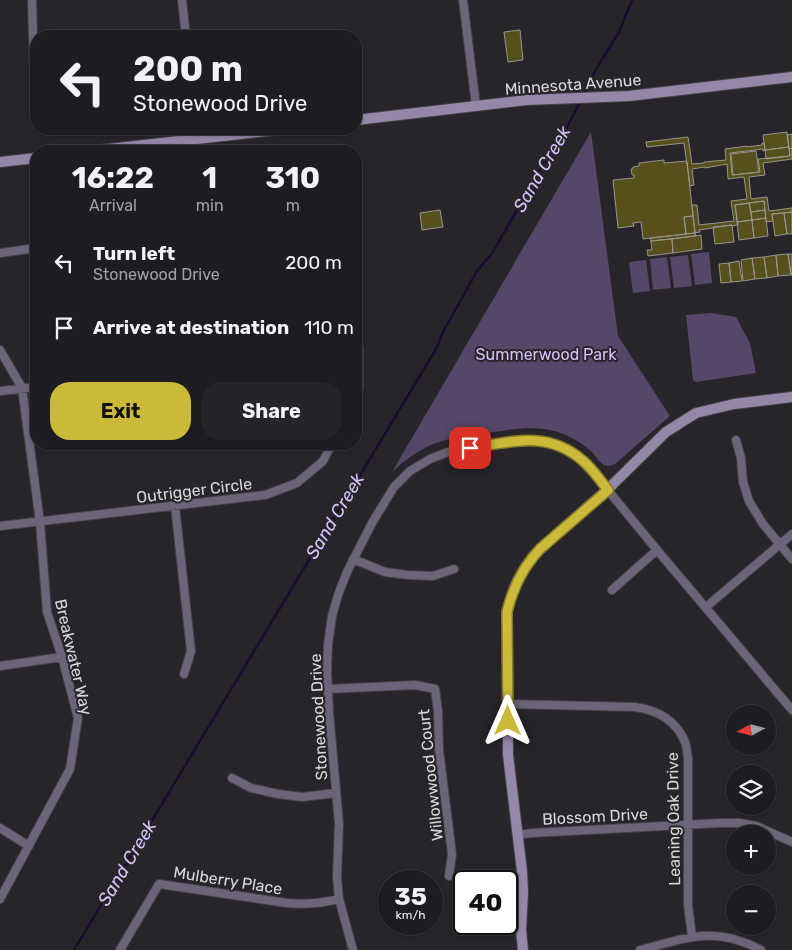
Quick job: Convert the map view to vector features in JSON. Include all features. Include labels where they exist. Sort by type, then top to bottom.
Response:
[{"type":"street","points":[[32,0],[33,30]]},
{"type":"street","points":[[182,0],[185,30]]},
{"type":"street","points":[[463,0],[476,106]]},
{"type":"street","name":"Minnesota Avenue","points":[[362,119],[528,100],[629,96],[792,77]]},
{"type":"street","points":[[144,145],[231,135]]},
{"type":"street","points":[[0,162],[30,159]]},
{"type":"street","points":[[0,252],[30,249]]},
{"type":"street","name":"Breakwater Way","points":[[0,350],[22,388],[30,448]]},
{"type":"street","points":[[0,391],[30,387]]},
{"type":"street","points":[[523,950],[521,930],[522,871],[516,835],[508,755],[507,612],[511,594],[519,576],[540,549],[608,490],[666,432],[696,413],[734,404],[792,397]]},
{"type":"street","name":"Stonewood Drive","points":[[353,950],[339,899],[339,824],[327,670],[332,616],[338,595],[353,559],[394,487],[410,471],[430,459],[448,452],[534,440],[555,444],[583,460],[792,710]]},
{"type":"street","points":[[736,440],[741,458],[743,482],[749,501],[758,517],[792,559]]},
{"type":"street","name":"Breakwater Way","points":[[0,899],[70,768],[78,718],[62,657],[47,612],[40,522],[30,450]]},
{"type":"street","name":"Outrigger Circle","points":[[0,526],[265,495],[297,483],[323,461],[329,450]]},
{"type":"street","points":[[175,506],[192,651],[184,674]]},
{"type":"street","points":[[706,607],[792,534]]},
{"type":"street","points":[[612,590],[657,550]]},
{"type":"street","points":[[353,559],[385,572],[408,575],[433,576],[454,569]]},
{"type":"street","points":[[0,666],[62,657]]},
{"type":"street","name":"Willowwood Court","points":[[328,689],[415,685],[435,689],[439,750],[452,854],[449,876]]},
{"type":"street","name":"Leaning Oak Drive","points":[[508,704],[635,707],[647,709],[664,716],[676,728],[685,742],[688,758],[688,905],[692,936]]},
{"type":"street","points":[[232,778],[251,788],[278,794],[302,797],[336,793]]},
{"type":"street","name":"Blossom Drive","points":[[516,835],[688,824],[740,823],[756,826],[792,842]]},
{"type":"street","points":[[0,828],[30,846]]},
{"type":"street","name":"Mulberry Place","points":[[120,950],[159,884],[306,905],[339,899]]},
{"type":"street","points":[[640,950],[692,936],[708,935],[728,936],[744,941],[761,950]]},
{"type":"green space","name":"Summerwood Park","points":[[591,132],[618,336],[670,416],[615,464],[610,466],[602,464],[591,451],[576,440],[558,432],[527,428],[438,442],[416,453],[392,472]]},
{"type":"green space","points":[[709,252],[712,283],[695,285],[691,254]]},
{"type":"green space","points":[[688,255],[692,286],[674,288],[670,257]]},
{"type":"green space","points":[[667,257],[671,288],[653,290],[650,259]]},
{"type":"green space","points":[[646,260],[650,291],[633,293],[629,262]]},
{"type":"green space","points":[[711,313],[736,317],[750,343],[756,373],[696,382],[693,380],[686,315]]},
{"type":"building","points":[[520,30],[523,60],[508,62],[504,32]]},
{"type":"building","points":[[787,132],[789,147],[765,150],[763,135]]},
{"type":"building","points":[[792,134],[792,148],[789,149],[787,135]]},
{"type":"building","points":[[688,137],[692,164],[726,160],[725,149],[762,145],[764,143],[765,150],[763,151],[763,149],[730,153],[732,175],[760,172],[758,159],[790,156],[789,149],[792,148],[792,159],[763,163],[765,175],[749,177],[751,199],[767,197],[769,211],[792,208],[792,212],[772,214],[773,221],[766,222],[764,201],[735,205],[738,225],[699,230],[700,232],[695,233],[692,205],[697,205],[699,225],[734,221],[731,201],[747,199],[744,177],[728,179],[727,164],[692,169],[694,185],[690,186],[684,143],[647,147],[646,142]]},
{"type":"building","points":[[789,147],[790,156],[766,159],[765,150]]},
{"type":"building","points":[[756,151],[759,172],[733,175],[731,154]]},
{"type":"building","points":[[664,160],[664,163],[687,161],[693,216],[684,217],[686,234],[643,239],[641,222],[633,223],[634,226],[618,228],[613,180],[634,178],[631,169],[639,166],[639,163]]},
{"type":"building","points":[[764,201],[765,210],[751,212],[749,203]]},
{"type":"building","points":[[749,203],[752,220],[737,222],[735,205]]},
{"type":"building","points":[[440,210],[443,227],[422,230],[420,213]]},
{"type":"building","points":[[765,210],[766,218],[752,220],[751,212]]},
{"type":"building","points":[[792,212],[792,234],[787,234],[784,213]]},
{"type":"building","points":[[784,213],[787,234],[775,236],[772,214]]},
{"type":"building","points":[[693,216],[695,233],[686,234],[684,217]]},
{"type":"building","points":[[766,218],[768,236],[754,238],[752,220]]},
{"type":"building","points":[[752,220],[754,238],[739,240],[737,222]]},
{"type":"building","points":[[732,225],[734,242],[715,244],[713,227]]},
{"type":"building","points":[[695,233],[696,236],[651,241],[650,238]]},
{"type":"building","points":[[701,235],[702,249],[673,253],[672,239]]},
{"type":"building","points":[[672,239],[673,253],[648,256],[647,250],[652,250],[651,241]]},
{"type":"building","points":[[788,254],[791,275],[778,276],[776,255]]},
{"type":"building","points":[[788,254],[792,254],[792,275],[791,275]]},
{"type":"building","points":[[776,255],[778,276],[767,278],[764,257]]},
{"type":"building","points":[[764,257],[767,278],[755,279],[752,258]]},
{"type":"building","points":[[752,258],[755,279],[743,281],[741,260]]},
{"type":"building","points":[[739,261],[742,281],[731,282],[729,263]]},
{"type":"building","points":[[729,263],[731,282],[721,283],[719,264]]},
{"type":"waterway","name":"Sand Creek","points":[[584,94],[595,71],[619,32],[632,0]]},
{"type":"waterway","name":"Sand Creek","points":[[74,950],[436,349],[444,330],[477,271],[493,252],[580,102]]},
{"type":"route","points":[[470,448],[534,440],[555,444],[583,460],[608,490],[540,549],[519,576],[511,594],[507,612],[508,721]]}]
